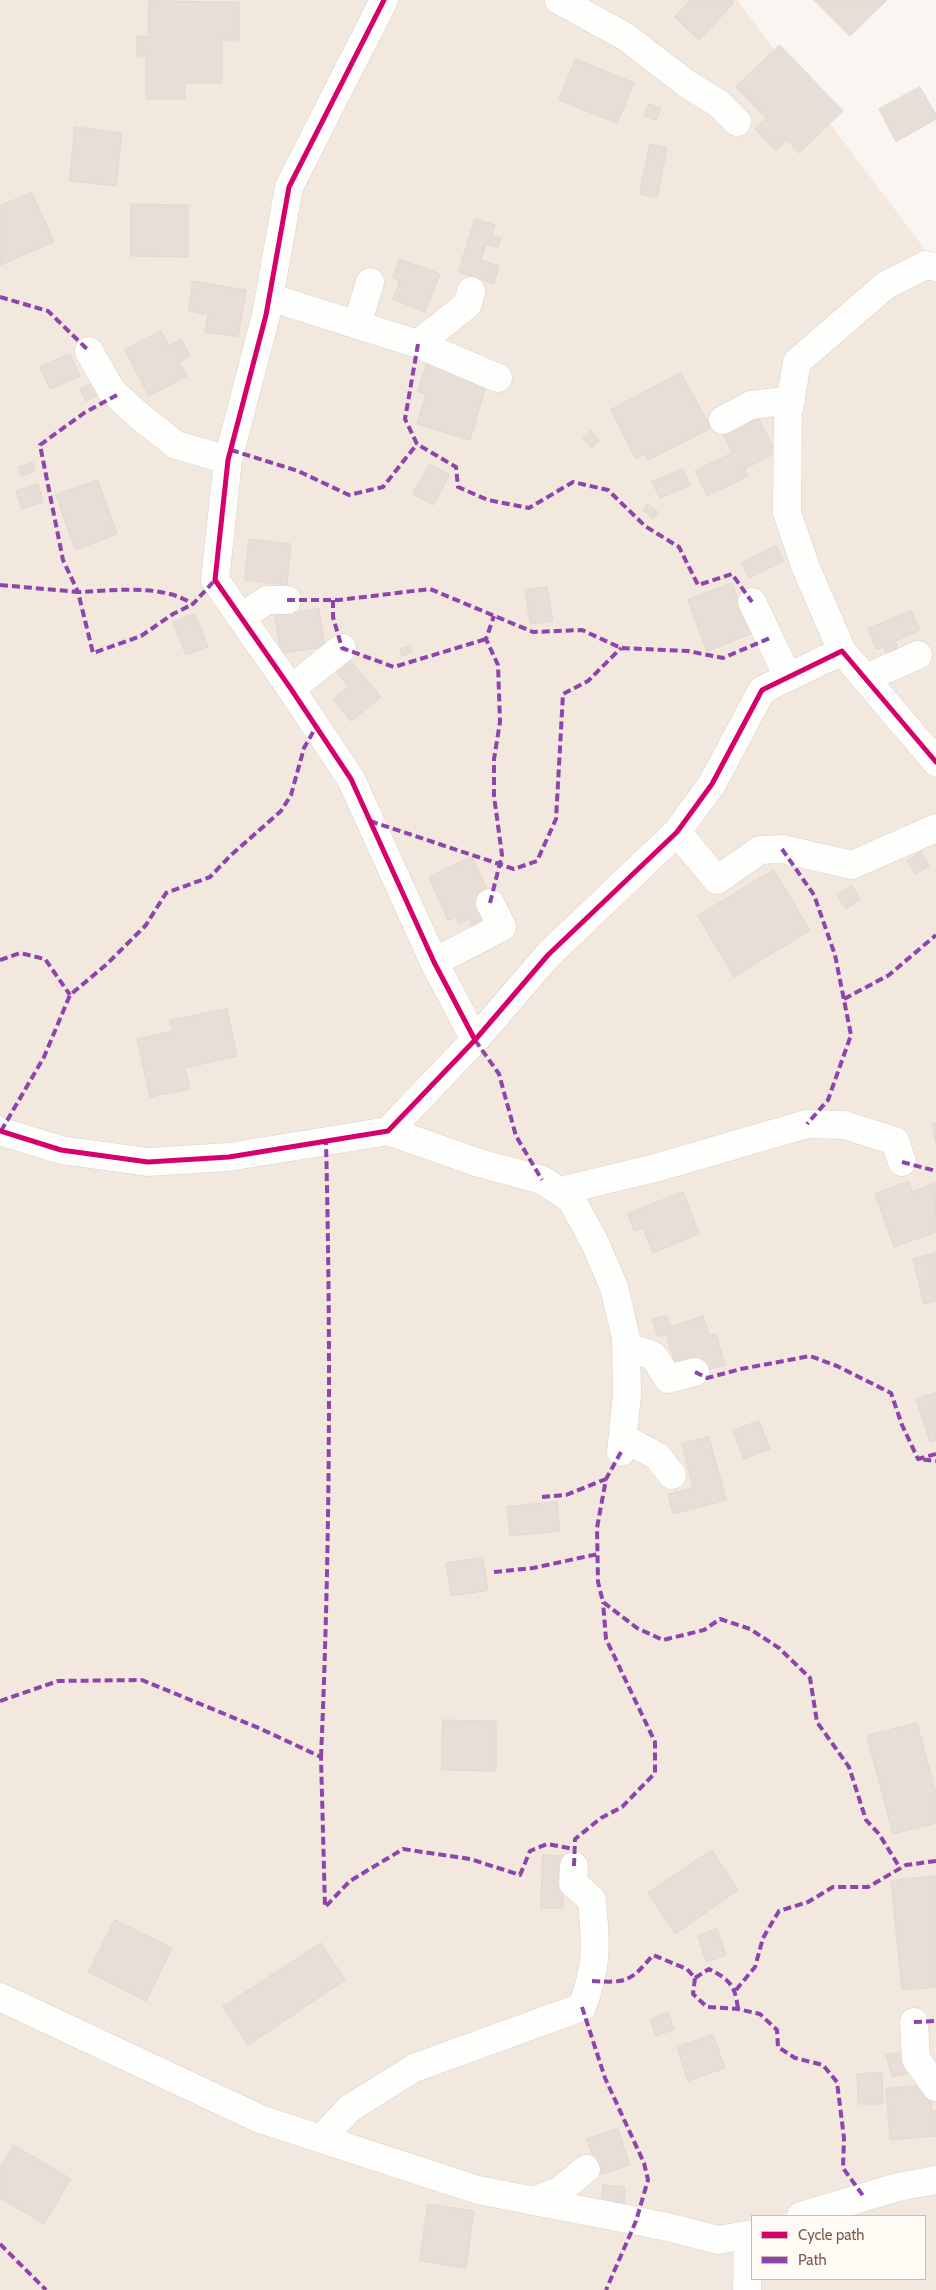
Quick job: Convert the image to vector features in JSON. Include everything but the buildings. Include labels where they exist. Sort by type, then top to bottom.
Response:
[{"type":"street","points":[[384,0],[289,187],[269,297],[228,460],[215,580],[351,779],[434,962],[475,1040]]},
{"type":"street","points":[[558,0],[626,37],[687,84],[718,103],[737,122]]},
{"type":"street","points":[[936,267],[926,266],[886,285],[797,362],[788,415],[787,512],[806,568],[842,651],[936,762]]},
{"type":"street","points":[[357,325],[370,282]]},
{"type":"street","points":[[418,344],[468,304],[471,291]]},
{"type":"street","points":[[269,297],[418,344],[498,378]]},
{"type":"street","points":[[89,351],[111,390],[137,414],[176,445],[228,460]]},
{"type":"street","points":[[723,420],[751,405],[791,400]]},
{"type":"street","points":[[241,617],[267,600],[287,600]]},
{"type":"street","points":[[752,602],[788,677]]},
{"type":"street","points":[[291,689],[342,648]]},
{"type":"street","points":[[388,1132],[475,1040],[548,954],[677,832],[712,784],[762,690],[842,651]]},
{"type":"street","points":[[866,678],[918,655]]},
{"type":"street","points":[[677,832],[717,880],[760,850],[782,849],[852,865],[936,828]]},
{"type":"street","points":[[434,962],[502,927],[490,903]]},
{"type":"street","points":[[560,1191],[664,1166],[807,1124],[844,1125],[895,1141],[902,1162]]},
{"type":"street","points":[[0,1131],[61,1150],[148,1162],[229,1157],[388,1132],[479,1163],[542,1180],[571,1199],[598,1250],[614,1287],[626,1346],[627,1395],[622,1445],[658,1456],[672,1475]]},
{"type":"street","points":[[626,1346],[654,1356],[668,1379],[695,1372]]},
{"type":"street","points":[[321,2139],[350,2108],[414,2068],[582,2007],[592,1981],[596,1947],[592,1900],[574,1882],[574,1866]]},
{"type":"street","points":[[0,1998],[260,2118],[478,2190],[668,2227],[718,2240],[750,2235],[747,2290]]},
{"type":"street","points":[[914,2022],[916,2059],[936,2087]]},
{"type":"street","points":[[533,2201],[559,2191],[586,2169]]},
{"type":"street","points":[[804,2215],[898,2186],[936,2180]]},
{"type":"shaded area","points":[[0,0],[737,0],[936,264],[936,2290],[0,2290]]},
{"type":"marked path","points":[[0,297],[48,311],[89,351]]},
{"type":"marked path","points":[[418,344],[405,419],[417,444],[456,467],[458,487],[488,500],[529,508],[573,482],[608,490],[645,526],[679,547],[698,585],[732,574],[752,602]]},
{"type":"marked path","points":[[117,395],[84,413],[40,445],[63,560],[78,592],[152,591],[180,597],[193,604],[215,580]]},
{"type":"marked path","points":[[231,450],[298,471],[349,495],[383,487],[417,444]]},
{"type":"marked path","points":[[0,585],[78,592],[93,653],[141,636],[173,614],[193,604]]},
{"type":"marked path","points":[[287,600],[339,600],[430,589],[533,632],[582,630],[621,648],[688,651],[723,658],[770,638]]},
{"type":"marked path","points":[[333,600],[333,617],[342,648],[394,667],[486,639]]},
{"type":"marked path","points":[[490,903],[502,855],[494,796],[494,759],[500,722],[498,665],[486,639],[494,616]]},
{"type":"marked path","points":[[370,821],[514,869],[537,861],[556,819],[563,694],[588,681],[621,648]]},
{"type":"marked path","points":[[1,1131],[44,1057],[70,995],[107,964],[146,925],[166,893],[210,877],[230,856],[281,811],[291,795],[304,748],[316,727]]},
{"type":"marked path","points":[[782,849],[814,895],[835,955],[851,1035],[828,1100],[807,1124]]},
{"type":"marked path","points":[[844,999],[889,975],[936,935]]},
{"type":"marked path","points":[[0,960],[20,953],[45,959],[70,995]]},
{"type":"marked path","points":[[475,1040],[499,1074],[516,1136],[542,1180]]},
{"type":"marked path","points":[[321,1757],[329,1450],[326,1142]]},
{"type":"marked path","points":[[902,1162],[936,1171]]},
{"type":"marked path","points":[[695,1372],[707,1378],[741,1369],[810,1356],[837,1366],[891,1393],[902,1425],[918,1459]]},
{"type":"marked path","points":[[621,1452],[606,1479],[597,1528],[598,1582],[603,1602],[637,1628],[663,1640],[704,1630],[720,1619],[750,1629],[779,1648],[810,1678],[817,1722],[849,1767],[866,1820],[879,1834],[900,1868]]},
{"type":"marked path","points":[[936,1454],[918,1459],[936,1461]]},
{"type":"marked path","points":[[542,1497],[566,1495],[606,1479]]},
{"type":"marked path","points":[[494,1572],[533,1568],[598,1554]]},
{"type":"marked path","points":[[574,1866],[575,1839],[601,1818],[622,1807],[655,1773],[655,1742],[606,1639],[603,1602]]},
{"type":"marked path","points":[[0,1701],[58,1681],[142,1680],[261,1729],[321,1757],[325,1907],[350,1881],[403,1849],[470,1859],[520,1875],[530,1851],[547,1844],[574,1849]]},
{"type":"marked path","points":[[736,1990],[755,1967],[763,1938],[779,1911],[808,1902],[833,1887],[868,1887],[906,1865],[936,1861]]},
{"type":"marked path","points":[[592,1981],[613,1982],[627,1979],[639,1971],[653,1955],[687,1969],[695,1978],[693,1994],[707,2007],[738,2009],[760,2014],[777,2030],[778,2047],[795,2058],[823,2065],[837,2082],[844,2138],[843,2168],[864,2197]]},
{"type":"marked path","points":[[695,1978],[709,1969],[727,1980],[735,1994],[738,2009]]},
{"type":"marked path","points":[[582,2007],[605,2078],[644,2163],[648,2180],[636,2221],[606,2290]]},
{"type":"marked path","points":[[914,2022],[936,2021]]},
{"type":"marked path","points":[[0,2244],[46,2290]]},
{"type":"cycle path","points":[[384,0],[289,187],[266,315],[228,460],[215,580],[351,779],[434,962],[475,1040]]},
{"type":"cycle path","points":[[0,1131],[61,1150],[148,1162],[229,1157],[388,1131],[475,1040],[548,955],[677,832],[712,784],[762,690],[842,651],[936,762]]}]
